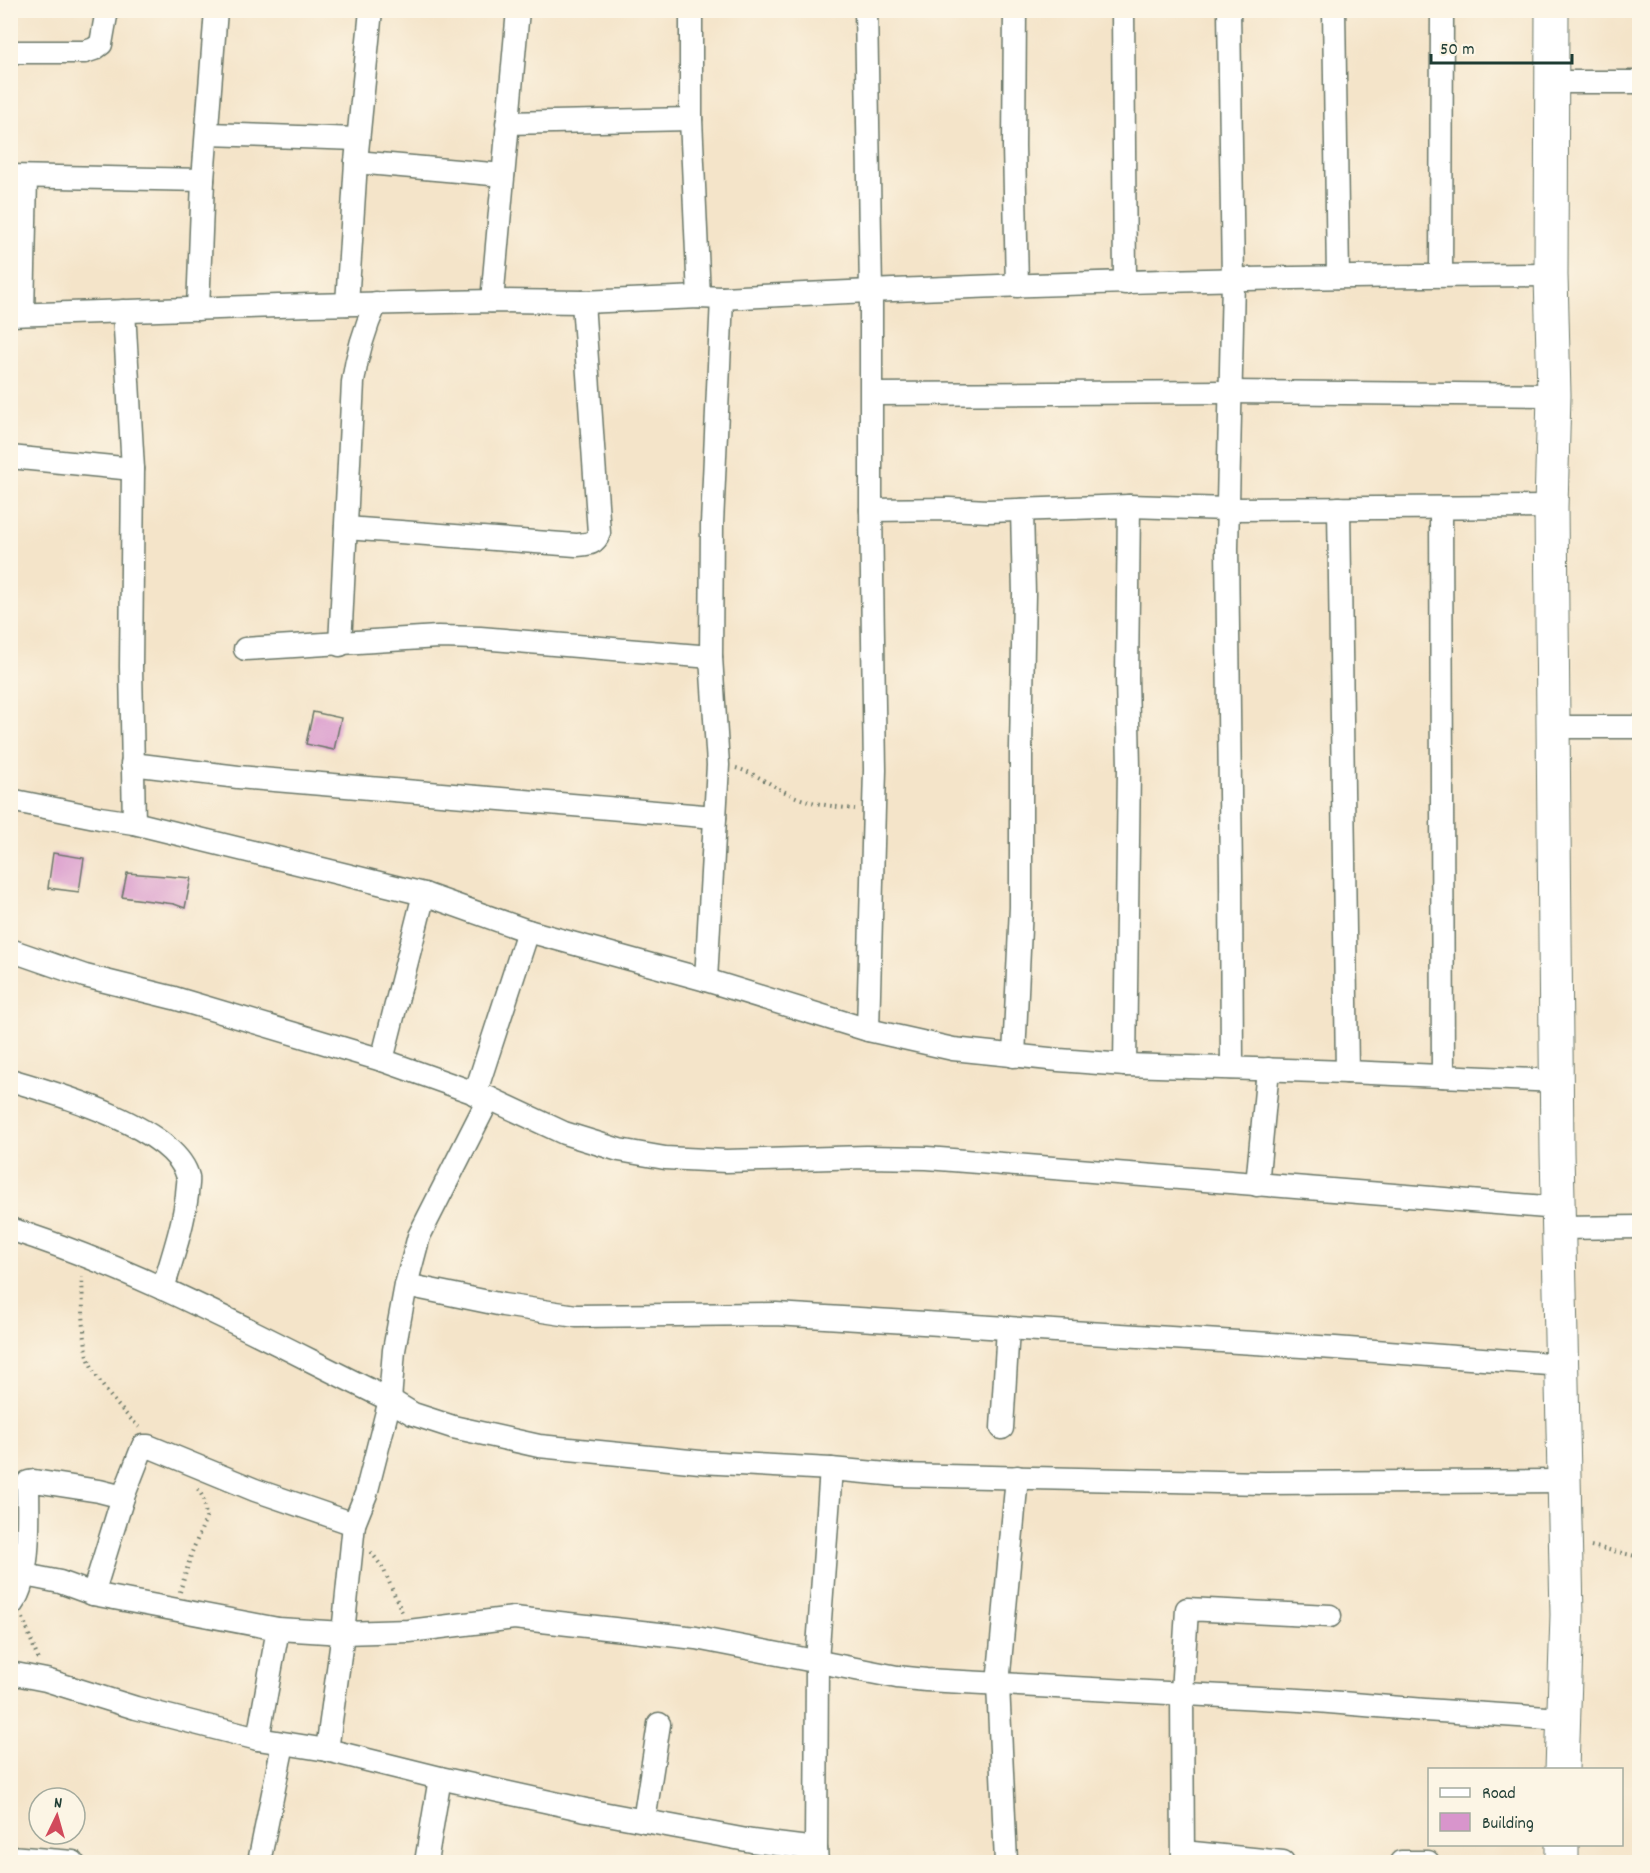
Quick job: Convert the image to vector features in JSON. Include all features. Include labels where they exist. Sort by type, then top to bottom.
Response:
[{"type":"street","points":[[10,52],[94,50],[101,45],[107,10]]},
{"type":"street","points":[[198,309],[203,180],[216,10]]},
{"type":"street","points":[[347,304],[356,162],[371,10]]},
{"type":"street","points":[[492,301],[518,10]]},
{"type":"street","points":[[691,10],[692,119],[699,297]]},
{"type":"street","points":[[866,10],[871,291],[874,811],[868,1030]]},
{"type":"street","points":[[1015,10],[1014,146],[1017,286]]},
{"type":"street","points":[[1123,10],[1125,282]]},
{"type":"street","points":[[1229,10],[1233,280],[1228,509],[1232,1068]]},
{"type":"street","points":[[1334,10],[1338,277]]},
{"type":"street","points":[[1441,275],[1442,10]]},
{"type":"street","points":[[1552,10],[1551,275],[1554,395],[1551,507],[1559,1218],[1567,1541],[1562,1768]]},
{"type":"street","points":[[1550,82],[1640,82]]},
{"type":"street","points":[[507,123],[692,119]]},
{"type":"street","points":[[207,134],[358,139]]},
{"type":"street","points":[[356,162],[503,176]]},
{"type":"street","points":[[203,180],[18,177],[16,315],[376,303],[583,302],[722,298],[1125,282],[1441,275],[1551,275]]},
{"type":"street","points":[[706,980],[718,765],[711,657],[712,524],[722,298]]},
{"type":"street","points":[[346,528],[576,545],[592,544],[600,533],[583,302]]},
{"type":"street","points":[[340,645],[353,382],[362,333],[376,303]]},
{"type":"street","points":[[124,311],[134,469],[132,764],[134,823]]},
{"type":"street","points":[[872,394],[1230,392],[1554,395]]},
{"type":"street","points":[[10,456],[134,469]]},
{"type":"street","points":[[871,510],[1022,510],[1130,506],[1228,509],[1551,507]]},
{"type":"street","points":[[1125,1065],[1130,506]]},
{"type":"street","points":[[1339,508],[1347,1072]]},
{"type":"street","points":[[1441,508],[1443,1076]]},
{"type":"street","points":[[1014,1056],[1021,907],[1024,594],[1022,510]]},
{"type":"street","points":[[245,650],[438,638],[480,638],[711,657]]},
{"type":"street","points":[[1554,727],[1640,727]]},
{"type":"street","points":[[132,764],[238,777],[715,817]]},
{"type":"street","points":[[10,800],[134,823],[424,894],[528,931],[706,980],[868,1030],[953,1049],[1125,1065],[1558,1081]]},
{"type":"street","points":[[382,1060],[424,894]]},
{"type":"street","points":[[327,1750],[343,1633],[354,1524],[366,1494],[390,1400],[394,1350],[406,1285],[419,1236],[482,1096],[528,931]]},
{"type":"street","points":[[10,950],[85,976],[208,1007],[382,1060],[482,1096],[564,1132],[619,1150],[665,1158],[726,1161],[898,1156],[1257,1185],[1640,1227]]},
{"type":"street","points":[[1257,1185],[1268,1069]]},
{"type":"street","points":[[10,1080],[61,1095],[127,1121],[163,1144],[181,1161],[189,1178],[184,1217],[163,1289]]},
{"type":"street","points":[[10,1229],[104,1262],[163,1289],[390,1400],[412,1414],[453,1427],[538,1446],[700,1462],[898,1475],[1264,1483],[1565,1481]]},
{"type":"street","points":[[406,1285],[503,1305],[576,1316],[776,1314],[1562,1365]]},
{"type":"street","points":[[1002,1428],[1008,1328]]},
{"type":"street","points":[[93,1594],[123,1497],[143,1446],[148,1446],[255,1490],[354,1524]]},
{"type":"street","points":[[10,1673],[46,1680],[136,1708],[258,1739],[327,1750],[440,1778],[817,1856],[817,1661],[831,1469]]},
{"type":"street","points":[[1006,1863],[998,1684],[1017,1477]]},
{"type":"street","points":[[13,1603],[28,1482],[99,1491],[123,1497]]},
{"type":"street","points":[[18,1572],[60,1582],[93,1594],[278,1629],[343,1633],[409,1631],[514,1618],[696,1638],[897,1677],[1182,1693],[1563,1719]]},
{"type":"street","points":[[1283,1863],[1183,1857],[1182,1693],[1187,1609],[1330,1616]]},
{"type":"street","points":[[258,1739],[278,1629]]},
{"type":"street","points":[[644,1821],[659,1724]]},
{"type":"street","points":[[259,1863],[284,1744]]},
{"type":"street","points":[[426,1863],[440,1778]]},
{"type":"street","points":[[1562,1846],[1562,1863]]},
{"type":"street","points":[[10,1857],[73,1863]]},
{"type":"street","points":[[1401,1863],[1428,1863]]},
{"type":"path","points":[[718,765],[755,774],[789,794],[811,801],[874,811]]},
{"type":"path","points":[[354,1524],[359,1539],[383,1568],[409,1631]]},
{"type":"path","points":[[1567,1541],[1640,1557]]},
{"type":"path","points":[[13,1603],[46,1680]]},
{"type":"building","points":[[313,712],[341,718],[334,750],[306,744]]},
{"type":"building","points":[[53,853],[84,858],[79,892],[48,888]]},
{"type":"building","points":[[127,873],[191,878],[185,908],[174,904],[122,897]]}]
